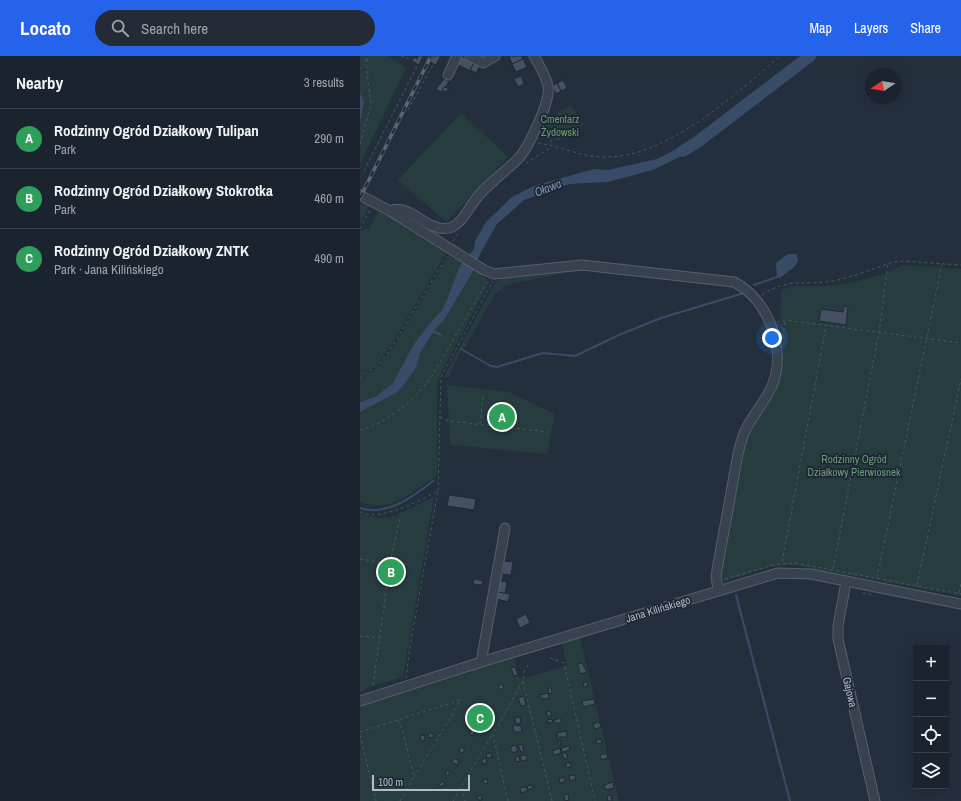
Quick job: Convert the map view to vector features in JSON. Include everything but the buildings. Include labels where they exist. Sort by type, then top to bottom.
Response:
[{"type":"street","points":[[448,75],[457,56]]},
{"type":"street","points":[[470,56],[483,63],[495,56]]},
{"type":"street","points":[[387,209],[400,209],[437,228],[451,228],[459,220],[488,185],[517,159],[529,142],[547,102],[548,85],[534,56]]},
{"type":"street","points":[[360,195],[387,209],[489,274],[582,265],[619,268],[734,282],[748,290],[757,299],[770,324],[776,346],[776,372],[767,396],[742,438],[716,576],[718,590]]},
{"type":"street","points":[[481,662],[505,528]]},
{"type":"street","name":"Jana Kilińskiego","points":[[360,701],[481,662],[718,590],[783,573],[811,574],[961,604]]},
{"type":"street","name":"Gajowa","points":[[846,582],[838,626],[838,639],[876,801]]},
{"type":"path","points":[[360,144],[371,104],[366,63],[368,56]]},
{"type":"path","points":[[402,56],[419,63]]},
{"type":"path","points":[[364,171],[422,56]]},
{"type":"path","points":[[408,110],[438,56]]},
{"type":"path","points":[[529,142],[553,146],[586,155],[608,158],[649,148],[678,135],[720,106],[780,56]]},
{"type":"path","points":[[360,69],[366,63]]},
{"type":"path","points":[[539,119],[553,146]]},
{"type":"path","points":[[522,165],[553,146]]},
{"type":"path","points":[[360,229],[374,203]]},
{"type":"path","points":[[360,378],[379,364],[388,354],[451,250],[460,232]]},
{"type":"path","points":[[757,299],[773,288],[795,282],[819,283],[837,280],[902,261],[961,265]]},
{"type":"path","points":[[833,569],[879,332],[888,264]]},
{"type":"path","points":[[877,578],[942,264]]},
{"type":"path","points":[[360,430],[372,427],[415,398],[432,376],[489,274],[494,280],[441,377],[438,491],[410,646],[406,686]]},
{"type":"path","points":[[770,324],[784,320],[961,343]]},
{"type":"path","points":[[783,341],[784,320]]},
{"type":"path","points":[[782,563],[826,326]]},
{"type":"path","points":[[917,585],[961,379]]},
{"type":"path","points":[[480,424],[483,396]]},
{"type":"path","points":[[512,428],[514,408]]},
{"type":"path","points":[[440,417],[449,420],[548,432]]},
{"type":"path","points":[[360,512],[365,515],[381,515],[438,491]]},
{"type":"path","points":[[373,686],[390,564],[400,518]]},
{"type":"path","points":[[360,559],[390,564]]},
{"type":"path","points":[[959,593],[961,583]]},
{"type":"path","points":[[360,636],[380,638]]},
{"type":"path","points":[[550,658],[564,663],[595,801]]},
{"type":"path","points":[[528,665],[524,671],[523,681],[552,801]]},
{"type":"path","points":[[453,801],[493,735],[523,681]]},
{"type":"path","points":[[360,732],[460,700],[400,801]]},
{"type":"path","points":[[398,719],[402,728],[414,777]]},
{"type":"path","points":[[360,735],[376,801]]},
{"type":"path","points":[[493,735],[508,801]]},
{"type":"path","points":[[462,787],[465,801]]},
{"type":"green space","points":[[360,56],[388,56],[406,68],[360,164]]},
{"type":"green space","name":"Cmentarz Żydowski","points":[[571,105],[584,125],[557,141],[543,122]]},
{"type":"green space","points":[[461,113],[508,157],[446,222],[398,180]]},
{"type":"green space","points":[[362,202],[369,206],[360,225],[360,206]]},
{"type":"green space","points":[[379,211],[445,252],[445,255],[388,350],[377,364],[360,377],[360,230],[369,229]]},
{"type":"green space","points":[[449,255],[462,263],[443,309],[430,323],[393,383],[375,397],[360,402],[360,379],[375,369],[391,351]]},
{"type":"green space","name":"Rodzinny Ogród Działkowy Pierwiosnek","points":[[903,265],[961,269],[961,596],[795,565],[770,567],[723,582],[719,580],[745,440],[773,394],[780,376],[781,293],[787,288],[796,286],[824,286],[859,281],[893,270]]},
{"type":"green space","points":[[573,269],[594,270],[569,272],[507,285],[495,294],[465,347],[459,354],[449,377],[443,378],[495,283],[502,278]]},
{"type":"green space","points":[[474,270],[485,277],[489,283],[443,369],[437,384],[437,475],[411,494],[391,503],[380,506],[370,505],[360,501],[360,412],[396,393],[403,386],[416,368],[421,351],[437,327],[444,320]]},
{"type":"green space","points":[[447,385],[509,392],[555,414],[547,454],[450,445]]},
{"type":"green space","points":[[434,497],[403,677],[375,685],[360,692],[360,514],[381,518],[394,516]]},
{"type":"green space","points":[[580,638],[619,801],[360,801],[360,705],[395,693],[409,691],[510,657],[514,659],[520,679],[567,666],[562,642]]},
{"type":"water","points":[[360,93],[364,102],[360,122]]},
{"type":"water","points":[[694,140],[700,147],[653,170],[607,182],[570,184],[524,200],[497,224],[481,252],[474,270],[444,320],[437,327],[421,351],[416,368],[403,386],[396,393],[360,412],[360,402],[375,397],[393,383],[414,344],[443,309],[460,266],[474,249],[475,241],[486,222],[512,197],[534,186],[594,169],[608,170],[657,159]]},
{"type":"water","points":[[788,254],[797,254],[798,261],[795,266],[780,278],[777,277],[776,263]]},
{"type":"waterway","name":"Oława","points":[[683,151],[696,143],[810,56]]},
{"type":"waterway","points":[[754,285],[777,277]]},
{"type":"waterway","points":[[461,349],[491,366],[497,367],[543,353],[575,356],[619,335],[661,318],[744,293]]},
{"type":"waterway","points":[[433,331],[441,335]]},
{"type":"waterway","points":[[360,508],[380,510],[399,504],[433,481]]},
{"type":"waterway","points":[[736,595],[790,801]]},
{"type":"railway","points":[[360,198],[431,56]]},
{"type":"place","name":"Rodzinny Ogród Działkowy Tulipan","points":[[502,417]]},
{"type":"place","name":"Rodzinny Ogród Działkowy Stokrotka","points":[[391,572]]},
{"type":"place","name":"Rodzinny Ogród Działkowy ZNTK","points":[[480,718]]}]
